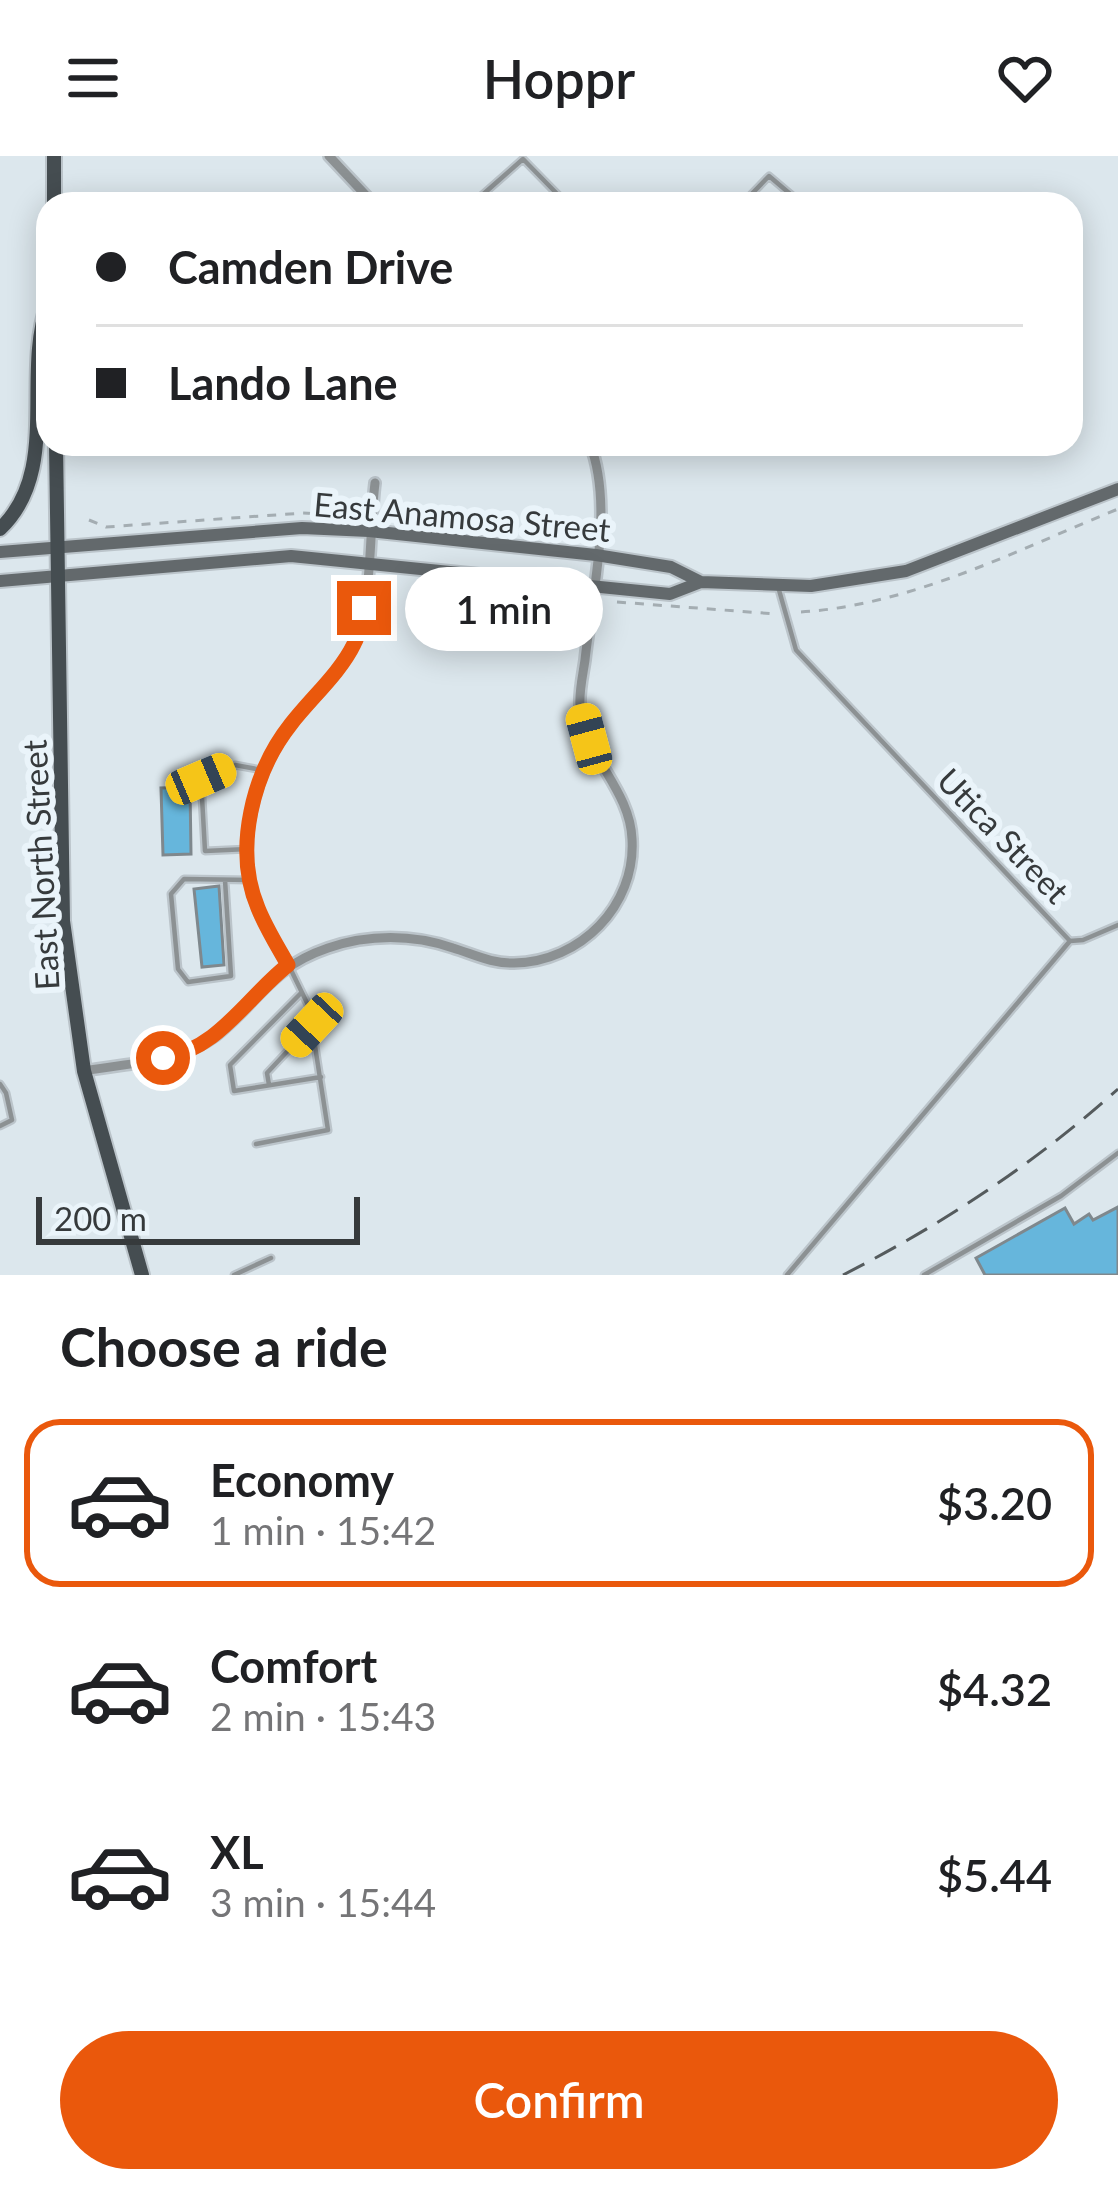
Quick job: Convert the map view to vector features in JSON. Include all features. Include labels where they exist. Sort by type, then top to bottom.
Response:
[{"type":"main road","points":[[54,156],[54,192]]},
{"type":"main road","points":[[0,529],[23,501],[35,470],[36,402]]},
{"type":"main road","name":"East North Street","points":[[56,456],[63,921],[84,1071],[142,1275]]},
{"type":"main road","name":"East Anamosa Street","points":[[0,552],[302,528],[596,555],[671,567],[700,582],[778,586],[854,581],[906,571],[1118,489]]},
{"type":"main road","name":"East Anamosa Street","points":[[0,581],[291,556],[670,594],[700,582]]},
{"type":"street","points":[[329,156],[363,192]]},
{"type":"street","points":[[84,1071],[174,1056],[202,1044],[288,965],[333,946],[381,938],[425,940],[500,963],[528,962],[575,946],[611,913],[626,883],[632,837],[625,802],[597,757],[580,706],[602,506],[595,456]]},
{"type":"street","points":[[288,965],[256,906],[248,849],[255,796],[287,728],[356,643],[364,608],[375,483]]},
{"type":"lane","points":[[486,192],[523,159],[555,192]]},
{"type":"lane","points":[[754,192],[769,176],[787,192]]},
{"type":"lane","name":"Utica Street","points":[[778,586],[796,650],[1070,941],[787,1275]]},
{"type":"lane","points":[[248,849],[205,851],[201,779],[235,765],[264,770]]},
{"type":"lane","points":[[225,880],[231,976],[188,982],[178,969],[171,894],[184,879],[251,880]]},
{"type":"lane","points":[[1070,941],[1118,929]]},
{"type":"lane","points":[[256,1144],[328,1130],[312,1025],[288,965]]},
{"type":"lane","points":[[302,993],[230,1065],[234,1091],[321,1077]]},
{"type":"lane","points":[[269,1086],[267,1073],[312,1025]]},
{"type":"lane","points":[[0,1084],[12,1120],[0,1126]]},
{"type":"lane","points":[[924,1275],[1061,1196],[1118,1153]]},
{"type":"lane","points":[[234,1275],[272,1258]]},
{"type":"path","points":[[801,612],[910,591],[1118,509]]},
{"type":"path","points":[[89,520],[106,527],[302,513],[352,515]]},
{"type":"path","points":[[408,519],[574,538]]},
{"type":"path","points":[[617,602],[776,614]]},
{"type":"building","points":[[190,787],[191,854],[163,855],[161,788]]},
{"type":"building","points":[[219,886],[224,965],[202,967],[194,889]]},
{"type":"building","points":[[1118,1207],[1118,1275],[985,1275],[976,1258],[1065,1208],[1074,1224],[1089,1214],[1093,1220]]},
{"type":"railway","points":[[843,1275],[986,1191],[1118,1089]]},
{"type":"route","points":[[163,1058],[187,1052],[215,1036],[288,965],[256,906],[248,834],[255,796],[267,762],[287,728],[356,643],[364,608]]}]
